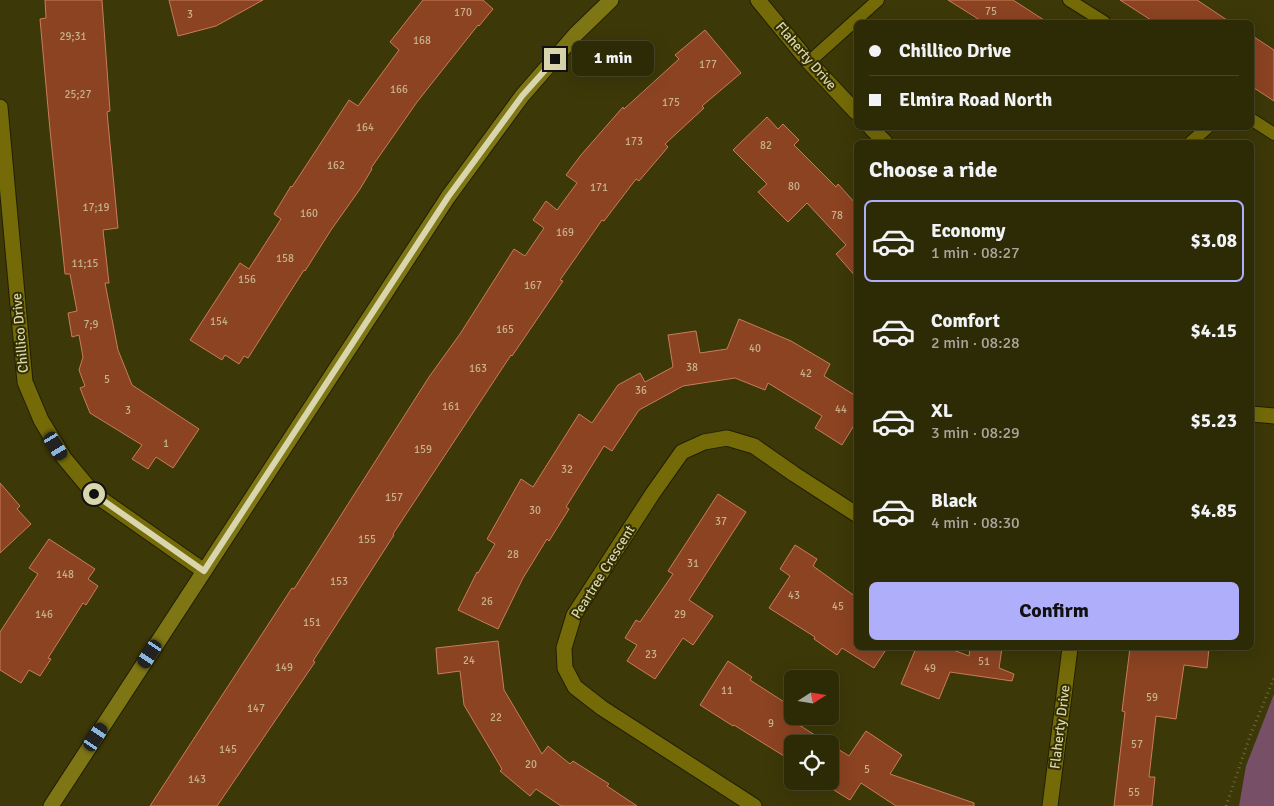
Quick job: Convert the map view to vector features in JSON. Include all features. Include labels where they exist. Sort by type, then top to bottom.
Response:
[{"type":"main road","points":[[51,806],[448,197],[522,96],[576,34],[611,0]]},
{"type":"street","name":"Flaherty Drive","points":[[758,0],[809,62],[854,110]]},
{"type":"street","name":"Chillico Drive","points":[[0,107],[25,382],[41,420],[64,458],[94,494],[204,571]]},
{"type":"street","points":[[873,130],[883,140]]},
{"type":"street","points":[[1254,414],[1274,416]]},
{"type":"street","name":"Peartree Crescent","points":[[754,806],[602,708],[575,687],[565,668],[564,648],[574,615],[682,452],[704,442],[727,438],[754,446],[854,513]]},
{"type":"street","name":"Flaherty Drive","points":[[1050,806],[1070,650]]},
{"type":"lane","points":[[809,62],[860,14],[878,0]]},
{"type":"lane","points":[[1069,0],[1101,20]]},
{"type":"lane","points":[[1254,121],[1274,134]]},
{"type":"lane","points":[[1193,140],[1205,130]]},
{"type":"path","points":[[1226,806],[1250,736],[1274,678]]},
{"type":"shaded area","points":[[1274,694],[1274,806],[1239,806],[1246,766]]},
{"type":"building","points":[[45,0],[102,0],[110,111],[107,112],[118,228],[103,230],[109,283],[105,283],[118,350],[132,385],[199,429],[173,468],[156,457],[148,469],[132,459],[142,445],[90,413],[80,388],[85,386],[79,370],[83,357],[79,335],[72,337],[68,313],[77,311],[70,274],[65,274],[50,130],[40,19],[46,18]]},
{"type":"building","points":[[169,0],[263,0],[216,26],[178,36]]},
{"type":"building","points":[[423,0],[483,0],[493,9],[417,102],[371,168],[360,189],[304,270],[248,358],[244,356],[239,364],[225,355],[222,360],[190,340],[240,263],[249,269],[281,219],[274,214],[291,186],[349,100],[358,106],[399,50],[390,42]]},
{"type":"building","points":[[948,0],[1013,0],[1044,20],[980,20]]},
{"type":"building","points":[[1120,0],[1197,0],[1227,20],[1151,20]]},
{"type":"building","points":[[705,30],[741,73],[702,106],[704,108],[665,144],[668,147],[639,181],[636,179],[604,221],[602,220],[560,280],[563,281],[511,355],[393,534],[313,661],[315,662],[217,806],[150,806],[292,588],[294,589],[429,377],[460,334],[514,249],[525,256],[544,228],[533,220],[546,201],[557,210],[577,183],[566,175],[581,155],[623,107],[624,109],[679,59],[675,55]]},
{"type":"building","points":[[1254,37],[1274,50],[1274,101],[1254,88]]},
{"type":"building","points":[[767,117],[778,129],[783,124],[799,140],[794,145],[836,187],[838,184],[854,202],[854,275],[836,254],[846,245],[807,203],[788,222],[758,192],[767,184],[733,150]]},
{"type":"building","points":[[739,319],[791,341],[830,364],[824,376],[854,395],[854,425],[842,445],[815,428],[822,416],[768,383],[765,390],[735,378],[683,386],[639,410],[612,451],[604,446],[566,507],[569,509],[549,541],[547,539],[523,578],[498,629],[458,610],[477,572],[495,544],[487,539],[521,479],[533,487],[579,414],[592,423],[618,385],[640,373],[645,382],[673,367],[668,335],[696,331],[700,353],[727,349]]},
{"type":"building","points":[[0,483],[20,506],[17,509],[31,524],[0,553]]},
{"type":"building","points":[[718,494],[746,512],[689,600],[713,616],[693,645],[683,638],[655,679],[627,661],[637,645],[625,638],[636,620],[640,622],[673,574],[668,571]]},
{"type":"building","points":[[49,539],[95,569],[88,579],[98,586],[86,605],[83,603],[48,658],[51,659],[40,676],[29,670],[21,683],[0,670],[0,632],[38,574],[29,568]]},
{"type":"building","points":[[795,545],[817,559],[813,566],[854,596],[854,650],[886,650],[874,668],[842,648],[837,655],[814,639],[815,637],[769,608],[790,576],[780,569]]},
{"type":"building","points":[[498,641],[504,690],[542,754],[548,746],[570,764],[573,761],[609,784],[607,786],[637,806],[561,806],[536,789],[530,796],[500,771],[502,769],[464,705],[460,671],[438,674],[436,648]]},
{"type":"building","points":[[915,650],[953,650],[969,656],[970,650],[1002,650],[999,668],[1014,674],[1012,681],[950,672],[939,699],[901,684]]},
{"type":"building","points":[[1130,650],[1209,650],[1207,668],[1184,665],[1176,719],[1156,716],[1149,777],[1155,777],[1152,806],[1114,806],[1125,712],[1122,711]]},
{"type":"building","points":[[728,661],[752,677],[750,680],[784,702],[784,725],[799,725],[815,735],[784,735],[784,756],[700,705]]},
{"type":"building","points":[[866,731],[902,755],[890,774],[974,803],[974,806],[896,806],[861,783],[850,800],[834,790],[839,790],[839,750],[849,756]]},
{"type":"route","points":[[94,494],[204,571],[448,197],[522,96],[555,59]]}]
